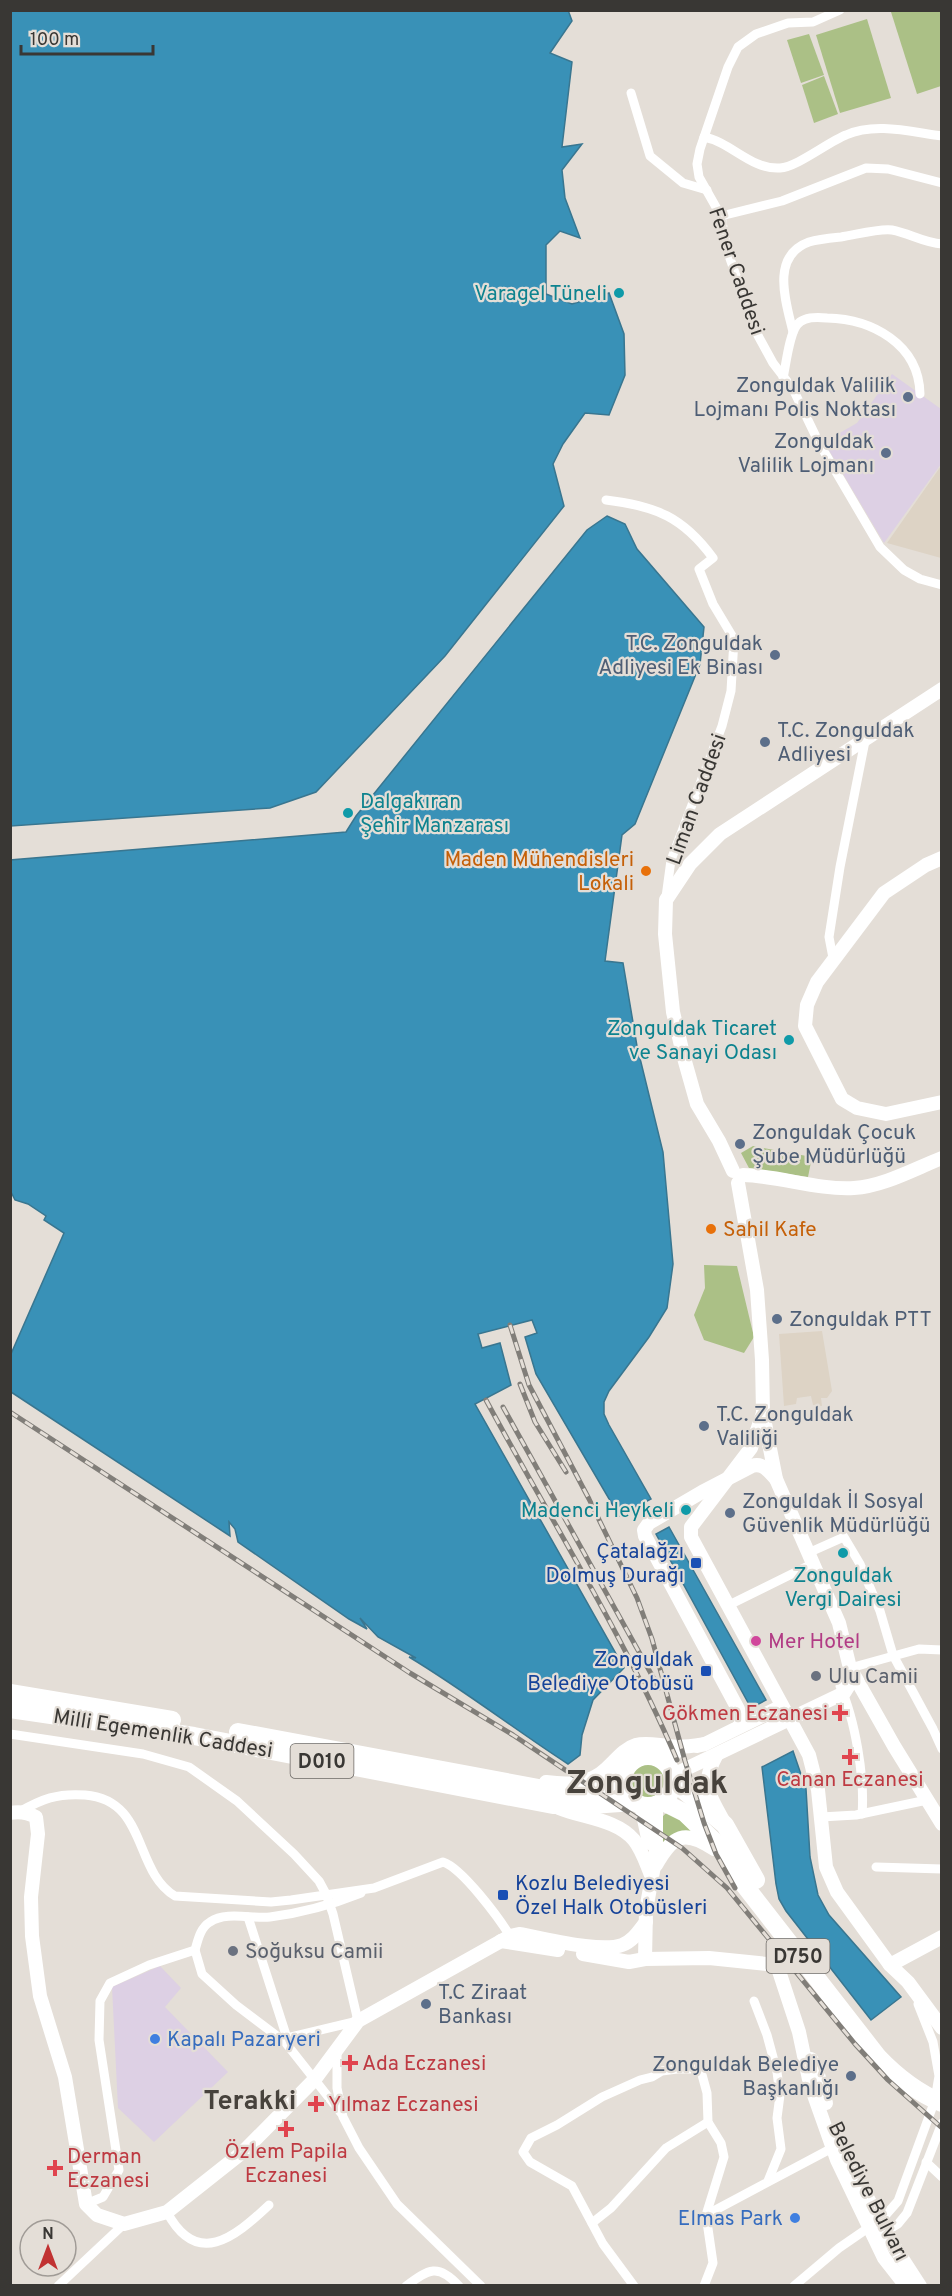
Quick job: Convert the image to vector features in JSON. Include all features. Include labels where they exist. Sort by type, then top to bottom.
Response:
[{"type":"highway","name":"Milli Egemenlik Caddesi","points":[[10,1693],[315,1745],[498,1779],[543,1790],[578,1793],[607,1787],[637,1758],[654,1757]]},
{"type":"highway","name":"Milli Egemenlik Caddesi","points":[[10,1709],[194,1736],[554,1805],[648,1804]]},
{"type":"highway","name":"D750","points":[[654,1757],[666,1763],[673,1779],[725,1825],[754,1877],[785,1923],[876,2040],[903,2068],[939,2095]]},
{"type":"highway","points":[[625,1770],[623,1784],[629,1797],[648,1804],[668,1797],[673,1779]]},
{"type":"highway","name":"D750","points":[[648,1804],[685,1813],[731,1861],[745,1886],[878,2057],[896,2076],[917,2091],[939,2095]]},
{"type":"street","name":"Fener Caddesi","points":[[840,10],[813,21],[788,23],[756,34],[738,47],[728,67],[704,137],[698,164],[699,177],[721,216],[727,250],[755,330],[772,363],[793,389],[819,443],[880,547],[904,570],[920,579],[942,585]]},
{"type":"street","points":[[631,93],[650,156],[683,183],[707,190]]},
{"type":"street","points":[[704,137],[713,139],[750,160],[766,166],[781,168],[848,133],[868,129],[942,136]]},
{"type":"street","points":[[721,216],[782,201],[866,168],[888,169],[942,183]]},
{"type":"street","points":[[793,332],[785,297],[784,269],[789,257],[797,248],[810,242],[891,230],[931,243],[942,244]]},
{"type":"street","points":[[783,378],[793,332],[802,320],[821,318],[854,321],[876,328],[896,343],[907,355],[919,378],[920,394]]},
{"type":"street","name":"Liman Caddesi","points":[[606,500],[637,504],[673,518],[698,538],[713,558],[699,569],[713,604],[734,639],[731,691],[722,726],[671,860],[664,934],[673,1012],[698,1104],[738,1176],[757,1290],[762,1360],[762,1413]]},
{"type":"street","points":[[666,900],[690,864],[720,834],[942,689]]},
{"type":"street","points":[[833,958],[830,937],[840,867],[865,741]]},
{"type":"street","points":[[942,858],[926,865],[884,893],[817,982],[807,1005],[805,1026],[842,1099],[857,1108],[886,1114],[942,1102]]},
{"type":"street","points":[[738,1176],[854,1188],[876,1184],[942,1158]]},
{"type":"street","points":[[762,1413],[776,1479],[839,1623],[850,1668],[942,1824]]},
{"type":"street","points":[[762,1413],[751,1448],[691,1527],[691,1537],[809,1755],[818,1790],[826,1867],[837,1892],[890,1965],[908,1982],[942,2028]]},
{"type":"street","points":[[741,1725],[738,1709],[645,1536],[644,1530],[649,1523],[756,1464],[764,1466],[776,1479]]},
{"type":"street","points":[[671,1511],[691,1533]]},
{"type":"street","points":[[729,1605],[844,1537],[860,1564],[880,1611],[892,1655],[937,1727],[942,1749]]},
{"type":"street","points":[[850,1668],[919,1648],[942,1650]]},
{"type":"street","points":[[673,1779],[849,1685],[850,1668]]},
{"type":"street","points":[[841,1690],[852,1716],[861,1777],[862,1814]]},
{"type":"street","points":[[654,1757],[705,1744],[782,1706]]},
{"type":"street","points":[[10,1734],[143,1754],[189,1767],[254,1816],[319,1881],[326,1894],[358,2021],[315,2079],[244,2151],[167,2212],[124,2224],[58,2286]]},
{"type":"street","points":[[498,1779],[578,1784],[606,1770],[616,1758],[636,1745],[646,1743],[690,1747],[705,1744]]},
{"type":"street","points":[[716,1756],[708,1771],[707,1784],[710,1796],[725,1825]]},
{"type":"street","points":[[15,1812],[45,1798],[61,1795],[101,1797],[116,1805],[132,1828],[157,1881],[176,1896],[271,1902],[374,1888]]},
{"type":"street","points":[[821,1817],[862,1814],[927,1800]]},
{"type":"street","points":[[645,1959],[651,1875],[648,1804]]},
{"type":"street","points":[[554,1805],[624,1831],[642,1852],[651,1875]]},
{"type":"street","points":[[15,1812],[36,1817],[38,1825],[31,1897],[38,1984],[53,2043],[65,2077],[86,2204],[98,2215],[124,2224]]},
{"type":"street","points":[[651,1875],[667,1845],[680,1838],[701,1840],[731,1861]]},
{"type":"street","points":[[476,2283],[397,2204],[359,2148],[343,2117],[286,2040],[236,2005],[202,1974],[195,1950],[203,1928],[212,1920],[230,1917],[268,1918],[330,1905],[438,1863],[452,1865],[501,1922],[505,1938]]},
{"type":"street","points":[[876,1867],[942,1869]]},
{"type":"street","points":[[248,1917],[286,2040]]},
{"type":"street","points":[[597,1948],[621,1946],[633,1938],[646,1922]]},
{"type":"street","points":[[286,2040],[358,2021],[505,1938],[519,1934],[645,1959]]},
{"type":"street","points":[[890,1965],[942,1937]]},
{"type":"street","points":[[505,1938],[629,1962],[645,1959]]},
{"type":"street","points":[[86,2204],[103,2197],[119,2170],[99,2040],[100,2001],[110,1983],[149,1965],[195,1950]]},
{"type":"street","name":"Belediye Bulvarı","points":[[645,1959],[709,1958],[777,1965],[802,2042],[816,2067],[836,2146],[877,2226],[920,2286]]},
{"type":"street","points":[[794,2286],[877,2226],[892,2211],[939,2095],[938,2067],[929,2027],[908,1982]]},
{"type":"street","points":[[754,2001],[767,2035],[777,2072],[780,2095],[777,2118],[780,2149],[768,2181]]},
{"type":"street","points":[[337,2050],[337,2088],[343,2117]]},
{"type":"street","points":[[634,2286],[603,2244],[573,2186],[530,2162],[523,2152],[531,2138],[602,2097],[662,2071],[695,2068],[701,2071],[707,2093],[708,2122],[721,2143],[724,2157],[706,2215],[713,2263],[704,2286]]},
{"type":"street","points":[[592,2223],[611,2208],[666,2148],[708,2122]]},
{"type":"street","points":[[877,2226],[898,2224],[907,2213],[942,2123]]},
{"type":"street","points":[[706,2215],[836,2146]]},
{"type":"street","points":[[926,2162],[942,2176]]},
{"type":"street","points":[[167,2212],[185,2236],[198,2243],[225,2240],[254,2219],[268,2205]]},
{"type":"street","name":"Belediye Bulvarı","points":[[877,2226],[884,2258],[906,2286]]},
{"type":"street","points":[[406,2286],[421,2275],[435,2270],[447,2273],[459,2286]]},
{"type":"shaded area","name":"Zonguldak Valilik Lojmanı","points":[[892,374],[941,409],[941,464],[884,543],[824,442],[857,423]]},
{"type":"shaded area","points":[[941,466],[941,558],[887,543]]},
{"type":"shaded area","points":[[822,1331],[832,1391],[827,1398],[821,1398],[822,1406],[813,1405],[811,1396],[797,1398],[796,1404],[784,1406],[779,1334]]},
{"type":"shaded area","name":"Kapalı Pazaryeri","points":[[160,1966],[181,1988],[165,2007],[228,2072],[154,2142],[118,2108],[112,1987]]},
{"type":"green space","points":[[941,11],[941,86],[917,94],[891,12]]},
{"type":"green space","points":[[867,19],[891,98],[840,113],[816,35]]},
{"type":"green space","points":[[809,34],[824,75],[801,83],[787,40]]},
{"type":"green space","points":[[824,76],[838,114],[814,123],[802,85]]},
{"type":"green space","points":[[753,1146],[812,1157],[808,1177],[749,1168],[741,1153]]},
{"type":"green space","points":[[704,1265],[737,1266],[754,1337],[744,1353],[704,1340],[694,1315],[705,1288]]},
{"type":"green space","points":[[648,1760],[656,1761],[663,1766],[668,1773],[668,1789],[663,1796],[656,1801],[648,1802],[640,1801],[633,1796],[628,1789],[627,1781],[628,1773],[633,1766],[640,1761]]},
{"type":"green space","points":[[667,1813],[673,1814],[696,1833],[668,1839],[660,1844],[660,1822]]},
{"type":"water","points":[[11,10],[568,10],[572,21],[550,53],[572,62],[562,147],[582,144],[562,170],[565,198],[580,238],[560,231],[546,245],[546,294],[572,304],[609,293],[624,334],[625,375],[609,415],[585,413],[563,444],[553,464],[564,506],[445,656],[316,792],[270,808],[11,826]]},
{"type":"water","points":[[607,516],[625,524],[637,549],[704,627],[700,664],[635,824],[622,835],[605,961],[623,963],[637,1046],[663,1152],[673,1264],[667,1308],[649,1337],[609,1391],[604,1402],[604,1414],[609,1425],[651,1499],[619,1516],[536,1374],[525,1337],[537,1333],[532,1320],[478,1334],[482,1348],[500,1343],[511,1385],[475,1404],[624,1668],[593,1700],[582,1735],[580,1755],[568,1764],[409,1657],[416,1658],[378,1637],[360,1618],[367,1629],[238,1542],[235,1529],[229,1522],[230,1536],[11,1392],[11,1354],[64,1233],[44,1220],[46,1216],[28,1204],[15,1200],[11,1192],[10,860],[346,832],[356,816],[587,530]]},
{"type":"water","points":[[669,1527],[766,1700],[751,1708],[656,1534]]},
{"type":"water","points":[[793,1751],[806,1789],[810,1857],[818,1895],[829,1915],[901,1997],[871,2020],[779,1899],[762,1767]]},
{"type":"railway","points":[[510,1325],[529,1385],[589,1499],[637,1598],[652,1639],[704,1823],[716,1854],[735,1888]]},
{"type":"railway","points":[[520,1384],[535,1422],[566,1472]]},
{"type":"railway","points":[[486,1400],[634,1668],[677,1760]]},
{"type":"railway","points":[[503,1407],[659,1688]]},
{"type":"railway","points":[[10,1412],[410,1673],[513,1735],[682,1848],[727,1888],[855,2044],[888,2080],[942,2128]]},
{"type":"place","name":"Varagel Tüneli","points":[[619,293]]},
{"type":"place","name":"Zonguldak Valilik Lojmanı Polis Noktası","points":[[908,397]]},
{"type":"place","name":"Zonguldak Valilik Lojmanı","points":[[886,453]]},
{"type":"place","name":"T.C. Zonguldak Adliyesi Ek Binası","points":[[775,655]]},
{"type":"place","name":"T.C. Zonguldak Adliyesi","points":[[765,742]]},
{"type":"place","name":"Dalgakıran Şehir Manzarası","points":[[348,813]]},
{"type":"place","name":"Maden Mühendisleri Lokali","points":[[646,871]]},
{"type":"place","name":"Zonguldak Ticaret ve Sanayi Odası","points":[[789,1040]]},
{"type":"place","name":"Zonguldak Çocuk Şube Müdürlüğü","points":[[740,1144]]},
{"type":"place","name":"Sahil Kafe","points":[[711,1229]]},
{"type":"place","name":"Zonguldak PTT","points":[[777,1319]]},
{"type":"place","name":"T.C. Zonguldak Valiliği","points":[[704,1426]]},
{"type":"place","name":"Madenci Heykeli","points":[[686,1510]]},
{"type":"place","name":"Zonguldak İl Sosyal Güvenlik Müdürlüğü","points":[[730,1513]]},
{"type":"place","name":"Zonguldak Vergi Dairesi","points":[[843,1553]]},
{"type":"place","name":"Çatalağzı Dolmuş Durağı","points":[[696,1563]]},
{"type":"place","name":"Mer Hotel","points":[[756,1641]]},
{"type":"place","name":"Zonguldak Belediye Otobüsü","points":[[706,1671]]},
{"type":"place","name":"Ulu Camii","points":[[816,1676]]},
{"type":"place","name":"Gökmen Eczanesi","points":[[840,1713]]},
{"type":"place","name":"Canan Eczanesi","points":[[850,1757]]},
{"type":"place","name":"Kozlu Belediyesi Özel Halk Otobüsleri","points":[[503,1895]]},
{"type":"place","name":"Soğuksu Camii","points":[[233,1951]]},
{"type":"place","name":"T.C Ziraat Bankası","points":[[426,2004]]},
{"type":"place","name":"Kapalı Pazaryeri","points":[[155,2039]]},
{"type":"place","name":"Ada Eczanesi","points":[[350,2063]]},
{"type":"place","name":"Zonguldak Belediye Başkanlığı","points":[[851,2076]]},
{"type":"place","name":"Yılmaz Eczanesi","points":[[316,2104]]},
{"type":"place","name":"Özlem Papila Eczanesi","points":[[286,2129]]},
{"type":"place","name":"Derman Eczanesi","points":[[55,2168]]},
{"type":"place","name":"Elmas Park","points":[[795,2218]]},
{"type":"district","name":"Zonguldak","points":[[647,1781]]},
{"type":"district","name":"Terakki","points":[[250,2100]]}]
